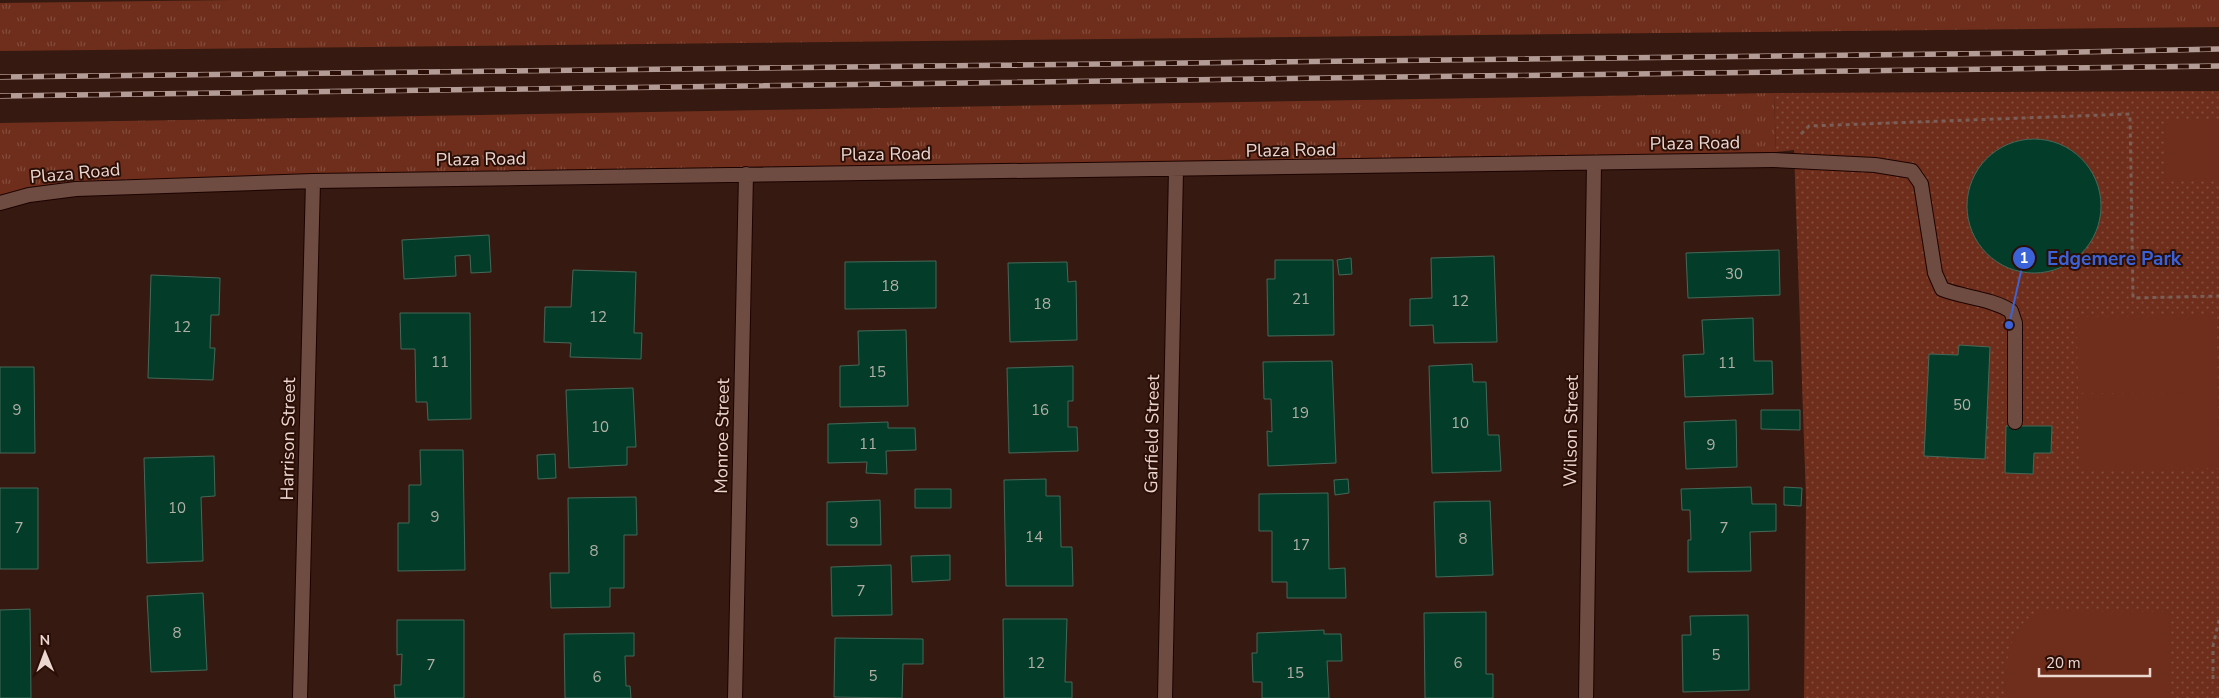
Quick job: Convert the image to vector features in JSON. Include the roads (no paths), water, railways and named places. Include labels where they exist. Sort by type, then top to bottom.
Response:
[{"type":"street","name":"Plaza Road","points":[[0,203],[29,195],[76,189],[313,181],[1773,160],[1875,165],[1912,171],[1921,184],[1934,272],[1942,289],[1958,296],[1990,300],[2011,311],[2016,323],[2015,422]]},
{"type":"street","name":"Wilson Street","points":[[1586,698],[1594,164]]},
{"type":"street","name":"Garfield Street","points":[[1165,698],[1176,170]]},
{"type":"street","name":"Monroe Street","points":[[735,698],[746,174]]},
{"type":"street","name":"Harrison Street","points":[[300,698],[313,181]]},
{"type":"railway","points":[[0,77],[2032,53],[2219,49]]},
{"type":"railway","points":[[0,96],[2219,66]]},
{"type":"place","name":"Edgemere Park","points":[[2009,325]]}]
